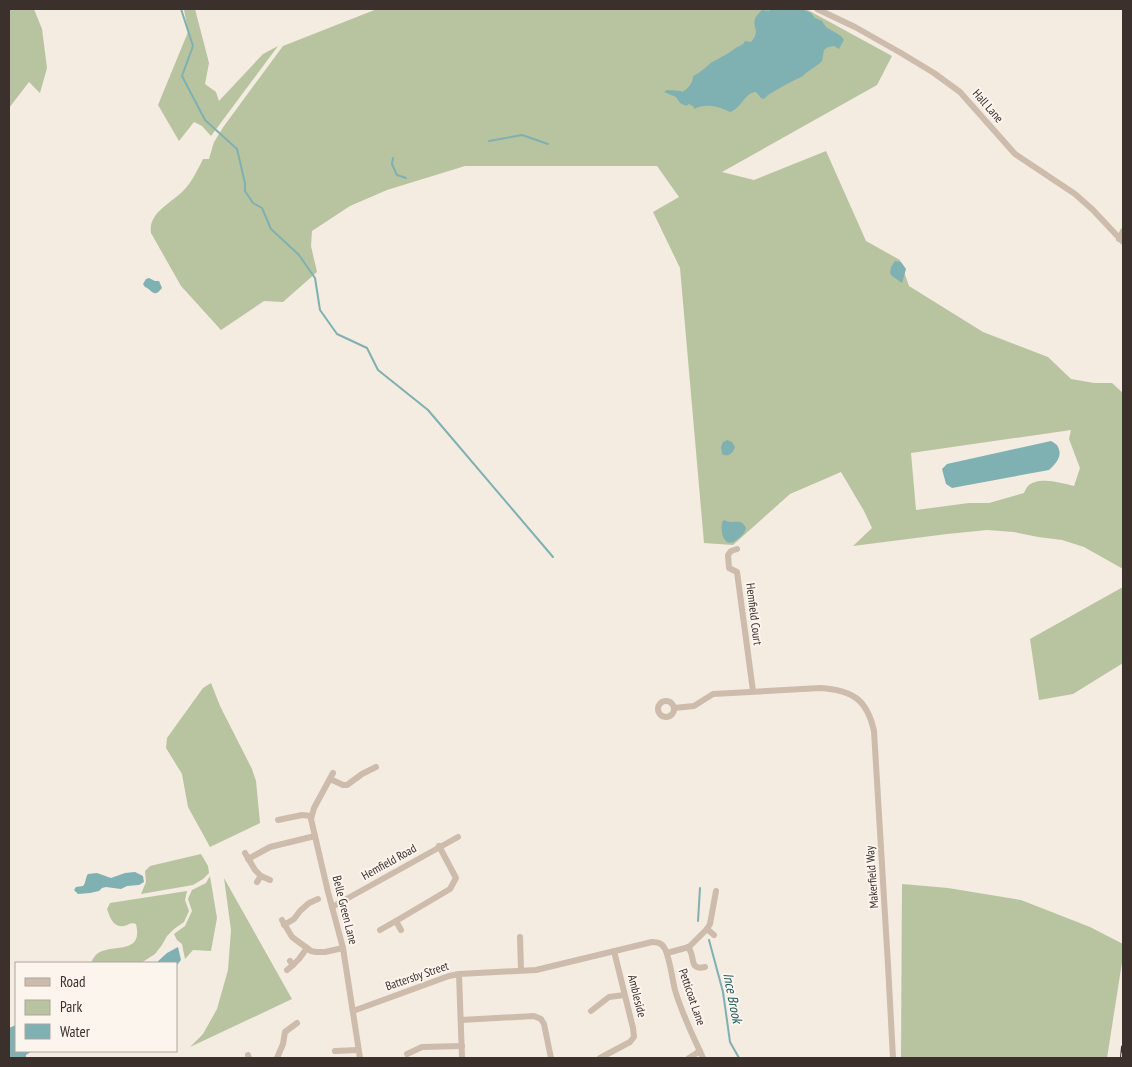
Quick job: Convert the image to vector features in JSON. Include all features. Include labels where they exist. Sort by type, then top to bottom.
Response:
[{"type":"street","name":"Hall Lane","points":[[818,9],[855,26],[898,51],[934,73],[960,92],[1015,154],[1075,194],[1121,240]]},
{"type":"street","points":[[1121,240],[1123,231]]},
{"type":"street","name":"Hemfield Court","points":[[737,549],[731,551],[728,555],[729,568],[737,572],[753,691]]},
{"type":"street","name":"Makerfield Way","points":[[753,691],[820,688],[847,692],[858,699],[866,708],[871,720],[874,731],[893,1058]]},
{"type":"street","points":[[674,708],[694,706],[713,694],[753,691]]},
{"type":"street","points":[[278,820],[302,815],[311,816],[331,776],[343,785],[347,785],[376,767]]},
{"type":"street","name":"Belle Green Lane","points":[[311,816],[343,948],[360,1058]]},
{"type":"street","points":[[270,880],[259,879],[247,856],[270,847],[315,836]]},
{"type":"street","name":"Hemfield Road","points":[[332,907],[458,837]]},
{"type":"street","points":[[380,930],[450,888],[456,878],[439,846]]},
{"type":"street","points":[[667,953],[688,947],[707,930],[710,924],[716,891]]},
{"type":"street","points":[[318,899],[300,910],[294,919],[283,922],[292,937],[311,951],[320,953],[343,948]]},
{"type":"street","points":[[396,921],[401,930]]},
{"type":"street","points":[[707,930],[714,935]]},
{"type":"street","points":[[520,938],[521,970]]},
{"type":"street","name":"Battersby Street","points":[[353,1010],[449,976],[536,970],[652,942],[660,944]]},
{"type":"street","name":"Petticoat Lane","points":[[660,944],[667,953],[680,1005],[703,1058]]},
{"type":"street","points":[[688,947],[693,964],[699,968],[705,967]]},
{"type":"street","points":[[290,965],[299,959],[307,948]]},
{"type":"street","name":"Ambleside","points":[[600,1058],[630,1042],[634,1037],[614,951]]},
{"type":"street","points":[[459,974],[462,1058]]},
{"type":"street","points":[[591,1011],[610,997],[624,994]]},
{"type":"street","points":[[461,1020],[539,1017],[544,1024],[551,1058]]},
{"type":"street","points":[[277,1058],[284,1044],[285,1032],[298,1022]]},
{"type":"street","points":[[407,1054],[414,1047],[462,1046]]},
{"type":"street","points":[[336,1051],[358,1050]]},
{"type":"street","points":[[688,1058],[700,1051]]},
{"type":"green space","points":[[9,9],[34,9],[42,29],[47,68],[40,93],[29,82],[9,108]]},
{"type":"green space","points":[[184,9],[195,9],[209,63],[205,84],[216,92],[219,101],[263,54],[278,46],[211,136],[202,126],[194,122],[179,141],[158,105],[188,32]]},
{"type":"green space","points":[[377,9],[806,9],[892,56],[877,85],[722,172],[754,180],[826,151],[866,241],[900,260],[909,286],[983,332],[1048,357],[1071,379],[1094,383],[1112,383],[1123,393],[1123,569],[1084,547],[1062,540],[1014,532],[987,530],[853,546],[872,528],[841,472],[790,494],[733,545],[704,543],[680,268],[653,212],[679,197],[657,166],[465,166],[387,190],[350,206],[312,231],[311,246],[317,272],[283,302],[264,301],[221,330],[181,286],[151,233],[151,226],[153,219],[162,208],[187,187],[203,159],[209,159],[214,142],[224,126],[283,46]],"holes":[[[1071,430],[1069,439],[1080,468],[1074,486],[1050,481],[1038,481],[1028,486],[1024,493],[989,503],[969,503],[916,510],[911,453]]]},
{"type":"green space","points":[[1123,587],[1123,663],[1073,694],[1039,700],[1030,639]]},
{"type":"green space","points":[[211,683],[220,706],[252,769],[256,781],[260,823],[210,847],[188,807],[182,774],[166,748],[167,738],[203,688]]},
{"type":"green space","points":[[201,854],[208,866],[209,873],[203,879],[193,885],[141,894],[146,882],[145,871],[150,866]]},
{"type":"green space","points":[[210,876],[217,918],[211,951],[193,950],[185,959],[182,944],[174,934],[185,926],[192,911],[188,899],[192,890],[206,883]]},
{"type":"green space","points":[[224,878],[292,999],[190,1047],[203,1034],[217,1009],[228,970],[231,930]]},
{"type":"green space","points":[[902,884],[948,888],[1021,900],[1090,927],[1123,944],[1123,956],[1107,1058],[901,1058]]},
{"type":"green space","points":[[187,891],[185,900],[189,911],[184,922],[167,936],[155,954],[143,962],[92,962],[94,957],[101,952],[130,945],[135,941],[137,935],[136,924],[131,923],[126,926],[120,926],[115,924],[107,909],[110,903]]},
{"type":"water","points":[[771,9],[802,9],[822,21],[826,27],[844,40],[839,49],[834,46],[824,50],[822,61],[803,76],[764,99],[756,92],[752,93],[730,112],[712,106],[694,109],[689,104],[686,106],[680,103],[676,97],[664,92],[667,90],[682,92],[690,86],[693,76],[712,62],[745,41],[751,42],[756,32],[754,22],[756,17],[762,10],[769,11]]},
{"type":"water","points":[[895,261],[901,262],[906,269],[902,283],[890,273]]},
{"type":"water","points":[[149,278],[159,281],[162,288],[157,293],[153,293],[143,284]]},
{"type":"water","points":[[727,440],[732,442],[735,447],[732,453],[726,455],[722,454],[721,447],[723,442]]},
{"type":"water","points":[[1051,441],[1058,446],[1060,454],[1058,460],[1049,470],[952,488],[946,484],[942,469],[947,464]]},
{"type":"water","points":[[724,520],[741,523],[746,528],[734,542],[730,543],[724,539],[722,522]]},
{"type":"water","points":[[135,872],[143,876],[144,882],[139,885],[127,886],[121,889],[106,887],[99,891],[78,894],[74,890],[76,887],[83,886],[88,874],[97,873],[111,878]]},
{"type":"water","points":[[178,947],[181,960],[178,964],[178,962],[157,962],[167,953]]},
{"type":"water","points":[[15,1025],[15,1052],[30,1052],[26,1055],[26,1058],[9,1058],[9,1028]]},
{"type":"waterway","points":[[181,9],[193,46],[182,76],[205,120],[237,149],[245,191],[253,203],[262,208],[271,229],[299,255],[315,278],[320,310],[337,334],[367,348],[378,370],[428,410],[553,557]]},
{"type":"waterway","points":[[489,141],[522,135],[548,144]]},
{"type":"waterway","points":[[393,158],[392,164],[397,175],[406,178]]},
{"type":"waterway","name":"Ince Brook","points":[[698,921],[700,888]]},
{"type":"waterway","name":"Ince Brook","points":[[709,940],[723,992],[730,1042],[739,1058]]},
{"type":"railway","points":[[1122,1058],[1123,1047]]}]
